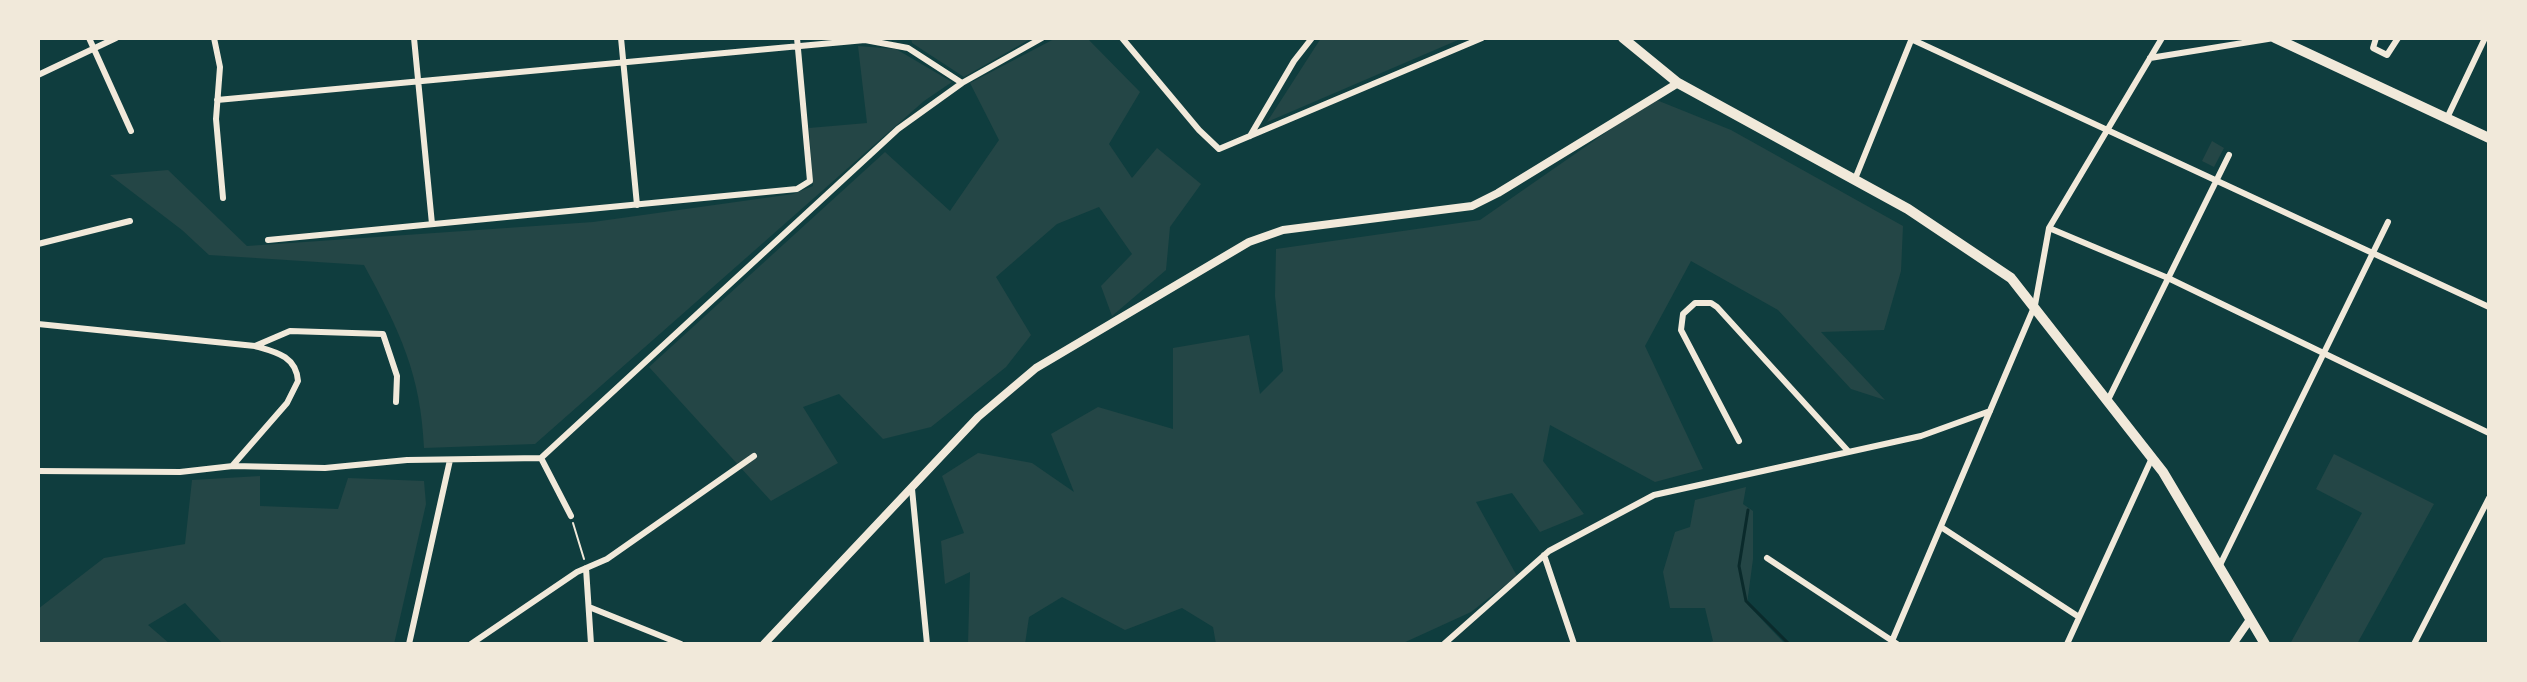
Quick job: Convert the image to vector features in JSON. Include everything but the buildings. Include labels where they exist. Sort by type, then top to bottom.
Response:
[{"type":"main road","points":[[1623,38],[1678,83],[1855,179],[1988,260],[2011,278],[2153,458],[2265,644]]},
{"type":"main road","points":[[2281,39],[2489,138]]},
{"type":"street","points":[[89,38],[131,131]]},
{"type":"street","points":[[38,75],[116,38]]},
{"type":"street","points":[[214,38],[220,67],[217,100],[223,198]]},
{"type":"street","points":[[414,38],[432,224]]},
{"type":"street","points":[[621,38],[637,205]]},
{"type":"street","points":[[268,240],[794,190],[810,181],[797,38]]},
{"type":"street","points":[[38,471],[180,472],[233,466],[325,468],[385,461],[541,458],[887,140],[962,83],[1042,38]]},
{"type":"street","points":[[1122,38],[1199,130],[1219,149],[1482,38]]},
{"type":"street","points":[[1250,136],[1294,61],[1312,38]]},
{"type":"street","points":[[1855,179],[1911,38],[2489,307]]},
{"type":"street","points":[[1767,558],[1895,642],[2035,305],[2049,228],[2162,38]]},
{"type":"street","points":[[2376,38],[2373,48],[2387,55],[2398,38]]},
{"type":"street","points":[[2447,118],[2485,38]]},
{"type":"street","points":[[2150,58],[2281,39]]},
{"type":"street","points":[[217,100],[865,40],[893,43],[925,56],[962,83]]},
{"type":"street","points":[[764,644],[978,417],[1016,383],[1249,242],[1283,230],[1472,206],[1678,83]]},
{"type":"street","points":[[2108,400],[2229,155]]},
{"type":"street","points":[[38,244],[130,221]]},
{"type":"street","points":[[2220,565],[2388,222]]},
{"type":"street","points":[[2049,228],[2168,278],[2489,433]]},
{"type":"street","points":[[1739,441],[1681,330],[1683,314],[1695,303],[1711,303],[1717,307],[1848,451]]},
{"type":"street","points":[[38,324],[255,346],[284,356],[292,362],[298,381],[287,403],[233,466]]},
{"type":"street","points":[[255,346],[290,331],[383,334],[397,376],[396,402]]},
{"type":"street","points":[[1444,644],[1544,555],[1654,495],[1921,436],[1990,411]]},
{"type":"street","points":[[471,644],[586,568],[607,559],[754,456]]},
{"type":"street","points":[[541,458],[571,516]]},
{"type":"street","points":[[2067,644],[2153,458]]},
{"type":"street","points":[[409,644],[450,460]]},
{"type":"street","points":[[912,489],[927,644]]},
{"type":"street","points":[[2414,644],[2489,498]]},
{"type":"street","points":[[1941,527],[2079,617]]},
{"type":"street","points":[[1544,555],[1574,644]]},
{"type":"street","points":[[586,568],[591,644]]},
{"type":"street","points":[[589,607],[681,644]]},
{"type":"street","points":[[2233,644],[2249,621]]},
{"type":"street","points":[[1456,635],[1459,644]]},
{"type":"path","points":[[571,516],[586,568]]},
{"type":"shaded area","points":[[911,38],[1032,38],[964,77],[912,43]]},
{"type":"shaded area","points":[[1056,38],[1087,38],[1140,92],[1109,144],[1132,178],[1157,148],[1201,184],[1170,227],[1166,270],[1112,316],[1101,286],[1132,254],[1099,207],[1057,224],[996,277],[1031,335],[1006,367],[931,427],[883,439],[839,394],[803,407],[838,463],[771,501],[649,367],[885,152],[950,211],[999,140],[970,83]]},
{"type":"shaded area","points":[[1321,38],[1448,38],[1458,40],[1267,122]]},
{"type":"shaded area","points":[[858,46],[896,49],[952,82],[924,101],[535,444],[424,448],[413,375],[398,333],[364,265],[209,255],[182,230],[110,175],[168,170],[247,246],[593,222],[793,194],[813,186],[809,128],[867,123]]},
{"type":"shaded area","points":[[1654,99],[1731,130],[1903,226],[1901,271],[1884,330],[1821,332],[1885,400],[1851,389],[1778,310],[1691,261],[1645,346],[1703,469],[1655,482],[1550,425],[1543,461],[1584,514],[1540,532],[1512,493],[1476,502],[1517,576],[1471,612],[1401,644],[1216,644],[1213,627],[1182,608],[1125,630],[1062,597],[1029,617],[1025,644],[968,644],[970,572],[945,584],[941,541],[964,533],[942,476],[978,453],[1032,463],[1074,492],[1051,434],[1098,407],[1173,429],[1173,348],[1249,335],[1260,394],[1283,371],[1275,296],[1276,249],[1480,220]]},
{"type":"shaded area","points":[[2212,141],[2224,148],[2214,167],[2202,161]]},
{"type":"shaded area","points":[[2334,454],[2434,504],[2357,644],[2290,644],[2362,513],[2316,489]]},
{"type":"shaded area","points":[[260,476],[260,506],[338,509],[348,478],[424,481],[426,504],[394,644],[223,644],[185,603],[148,625],[170,644],[38,644],[38,609],[104,558],[185,544],[192,480]]},
{"type":"shaded area","points":[[1746,487],[1743,504],[1753,511],[1753,559],[1747,604],[1785,644],[1705,644],[1713,641],[1705,608],[1670,608],[1663,572],[1675,532],[1690,527],[1695,500]]},
{"type":"waterway","points":[[1748,510],[1739,566],[1746,601],[1789,644]]}]
